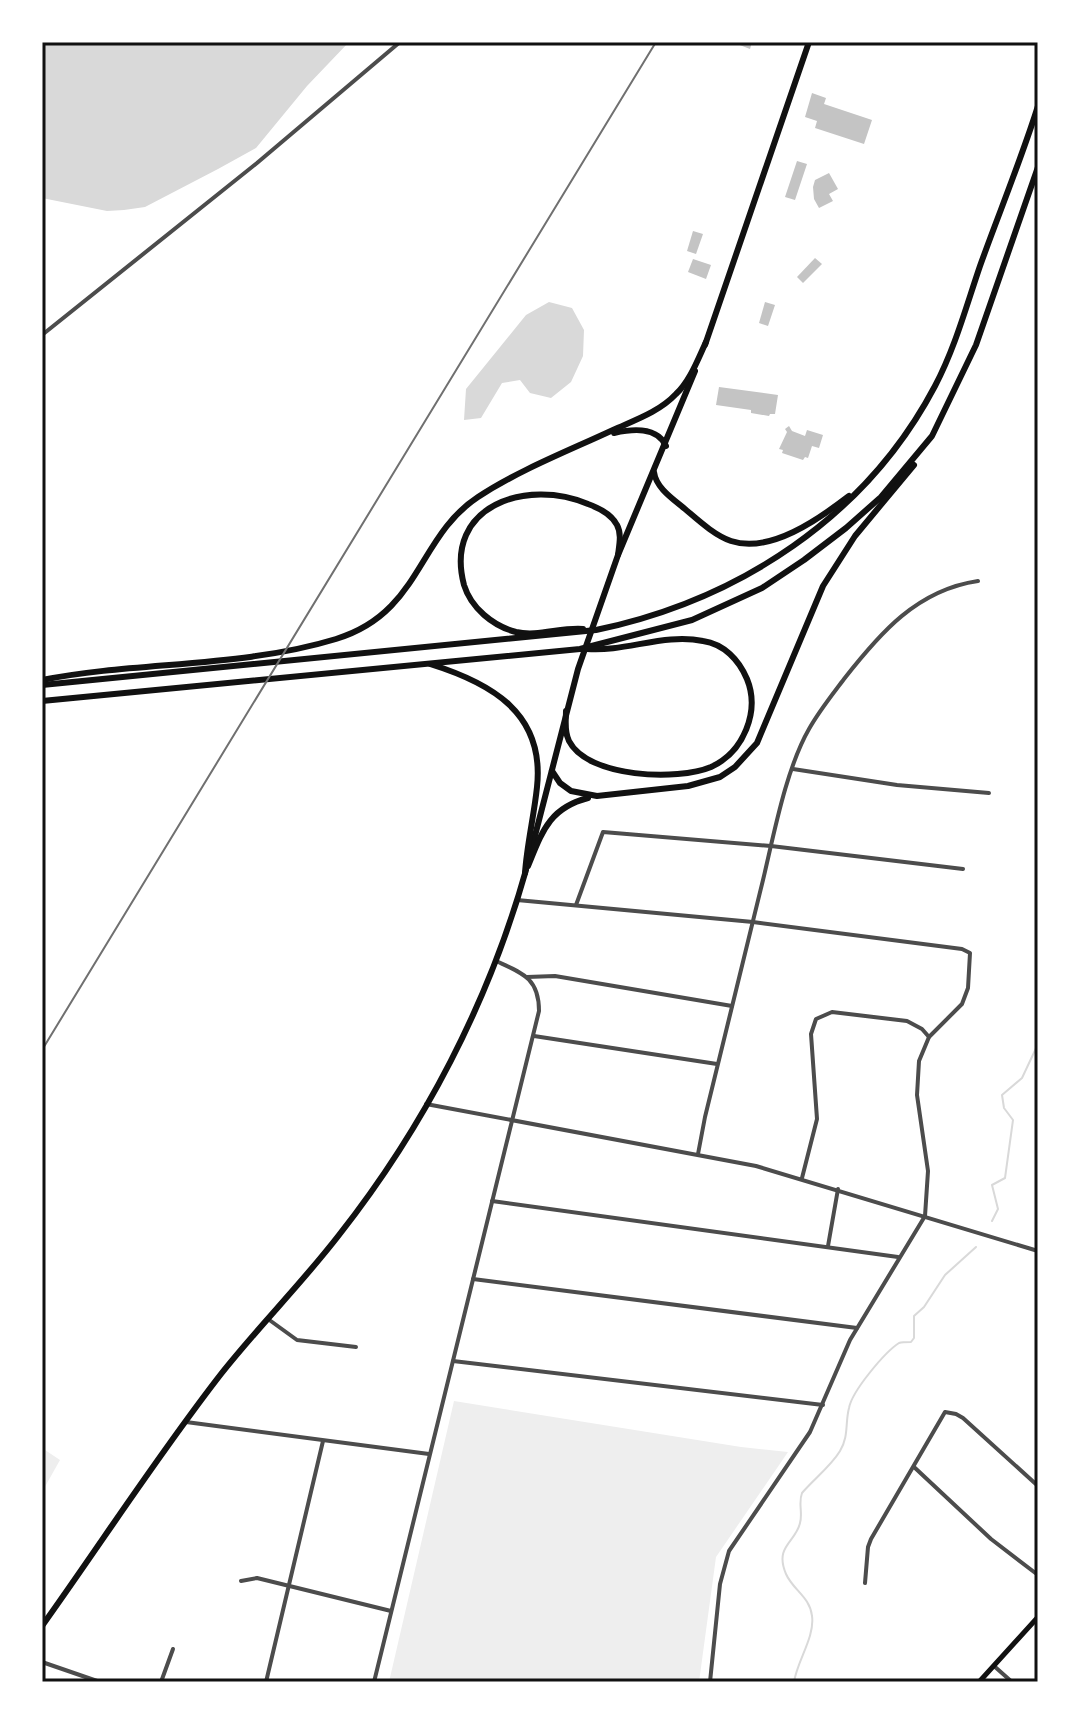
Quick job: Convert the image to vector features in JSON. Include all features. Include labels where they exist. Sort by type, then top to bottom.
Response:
[{"type":"main road","points":[[42,1626],[222,1372],[368,1196],[464,1037],[496,961],[517,900],[578,669],[618,555],[666,446],[706,342],[809,42]]},
{"type":"main road","points":[[42,683],[591,630],[671,610],[763,568],[827,521],[867,481],[894,448],[936,384],[956,337],[1038,104]]},
{"type":"main road","points":[[525,873],[539,839],[556,813],[574,802],[597,796],[705,783],[720,777],[747,756],[757,743],[835,564],[899,485],[932,436],[976,345],[1038,167]]},
{"type":"main road","points":[[42,683],[273,652],[355,632],[394,604],[410,586],[445,529],[460,511],[477,497],[657,409],[676,394],[706,342]]},
{"type":"main road","points":[[603,435],[644,430],[659,435],[666,446]]},
{"type":"main road","points":[[580,649],[692,620],[762,588],[811,555],[869,507],[932,436]]},
{"type":"main road","points":[[654,472],[661,488],[706,526],[729,540],[751,544],[772,540],[794,530],[842,501],[867,481]]},
{"type":"main road","points":[[591,630],[577,628],[522,633],[488,618],[466,591],[461,566],[465,541],[477,520],[494,504],[515,496],[551,494],[586,503],[613,519],[620,533],[618,555]]},
{"type":"main road","points":[[42,701],[426,663],[607,649],[681,639],[719,646],[735,659],[746,676],[752,699],[750,717],[735,747],[719,763],[687,773],[654,775],[607,767],[582,754],[568,738],[566,711]]},
{"type":"main road","points":[[426,663],[461,674],[489,688],[509,703],[526,724],[535,748],[538,771],[525,873]]},
{"type":"main road","points":[[552,771],[560,783],[571,791],[597,796]]},
{"type":"main road","points":[[979,1682],[1038,1617]]},
{"type":"street","points":[[42,335],[257,163],[400,42]]},
{"type":"street","points":[[698,1154],[771,846],[808,729],[892,622],[911,607],[941,591],[978,581]]},
{"type":"street","points":[[793,769],[897,785],[989,793]]},
{"type":"street","points":[[576,905],[603,832],[771,846],[963,869]]},
{"type":"street","points":[[517,900],[753,922],[962,949],[970,953],[968,988],[962,1004],[929,1037],[916,1078],[928,1171],[925,1216],[857,1328],[801,1447],[729,1551],[720,1584],[710,1682]]},
{"type":"street","points":[[374,1682],[534,1036],[539,1002],[534,985],[527,977],[496,961]]},
{"type":"street","points":[[527,977],[555,976],[732,1006]]},
{"type":"street","points":[[802,1178],[817,1119],[811,1034],[816,1019],[823,1013],[832,1012],[907,1021],[929,1037]]},
{"type":"street","points":[[534,1036],[717,1064]]},
{"type":"street","points":[[426,1104],[698,1154],[802,1178],[1038,1251]]},
{"type":"street","points":[[828,1246],[838,1189]]},
{"type":"street","points":[[492,1201],[898,1257]]},
{"type":"street","points":[[473,1279],[857,1328]]},
{"type":"street","points":[[268,1319],[297,1340],[356,1347]]},
{"type":"street","points":[[453,1361],[823,1405]]},
{"type":"street","points":[[865,1583],[868,1547],[945,1412],[963,1418],[1038,1486]]},
{"type":"street","points":[[186,1422],[429,1454]]},
{"type":"street","points":[[266,1682],[323,1441]]},
{"type":"street","points":[[914,1467],[991,1539],[1038,1575]]},
{"type":"street","points":[[241,1581],[257,1578],[391,1611]]},
{"type":"street","points":[[161,1682],[173,1649]]},
{"type":"street","points":[[42,1662],[100,1682]]},
{"type":"street","points":[[994,1666],[1012,1682]]},
{"type":"shaded area","points":[[42,42],[349,42],[307,86],[256,148],[145,207],[107,211],[42,198]]},
{"type":"shaded area","points":[[549,302],[572,308],[584,330],[583,356],[571,382],[551,398],[530,393],[520,380],[502,383],[481,418],[464,420],[466,389],[526,315]]},
{"type":"shaded area","points":[[454,1401],[788,1452],[716,1557],[699,1682],[389,1682]]},
{"type":"shaded area","points":[[42,1448],[60,1460],[42,1492]]},
{"type":"building","points":[[732,42],[752,42],[750,49]]},
{"type":"building","points":[[812,93],[826,98],[824,104],[872,120],[864,144],[815,128],[817,121],[805,117]]},
{"type":"building","points":[[797,161],[807,164],[795,200],[785,197]]},
{"type":"building","points":[[829,173],[838,189],[829,194],[833,201],[819,208],[814,199],[815,180]]},
{"type":"building","points":[[693,231],[703,234],[696,254],[687,251]]},
{"type":"building","points":[[815,258],[822,264],[803,283],[797,277]]},
{"type":"building","points":[[693,259],[711,265],[706,279],[688,272]]},
{"type":"building","points":[[765,302],[775,305],[768,326],[759,323]]},
{"type":"building","points":[[719,387],[778,395],[775,414],[769,416],[716,405]]},
{"type":"building","points":[[789,426],[792,431],[805,436],[807,430],[823,435],[819,448],[812,446],[808,458],[803,460],[779,449],[787,432],[785,429]]},
{"type":"waterway","points":[[992,1221],[998,1209],[992,1185],[1005,1178],[1013,1120],[1004,1108],[1002,1095],[1022,1078],[1038,1044]]},
{"type":"waterway","points":[[794,1682],[811,1632],[812,1616],[808,1604],[786,1574],[783,1557],[800,1523],[802,1493],[840,1451],[845,1440],[851,1401],[862,1382],[899,1343],[911,1342],[914,1338],[914,1316],[924,1307],[945,1275],[976,1247]]},
{"type":"railway","points":[[42,1050],[656,42]]}]
